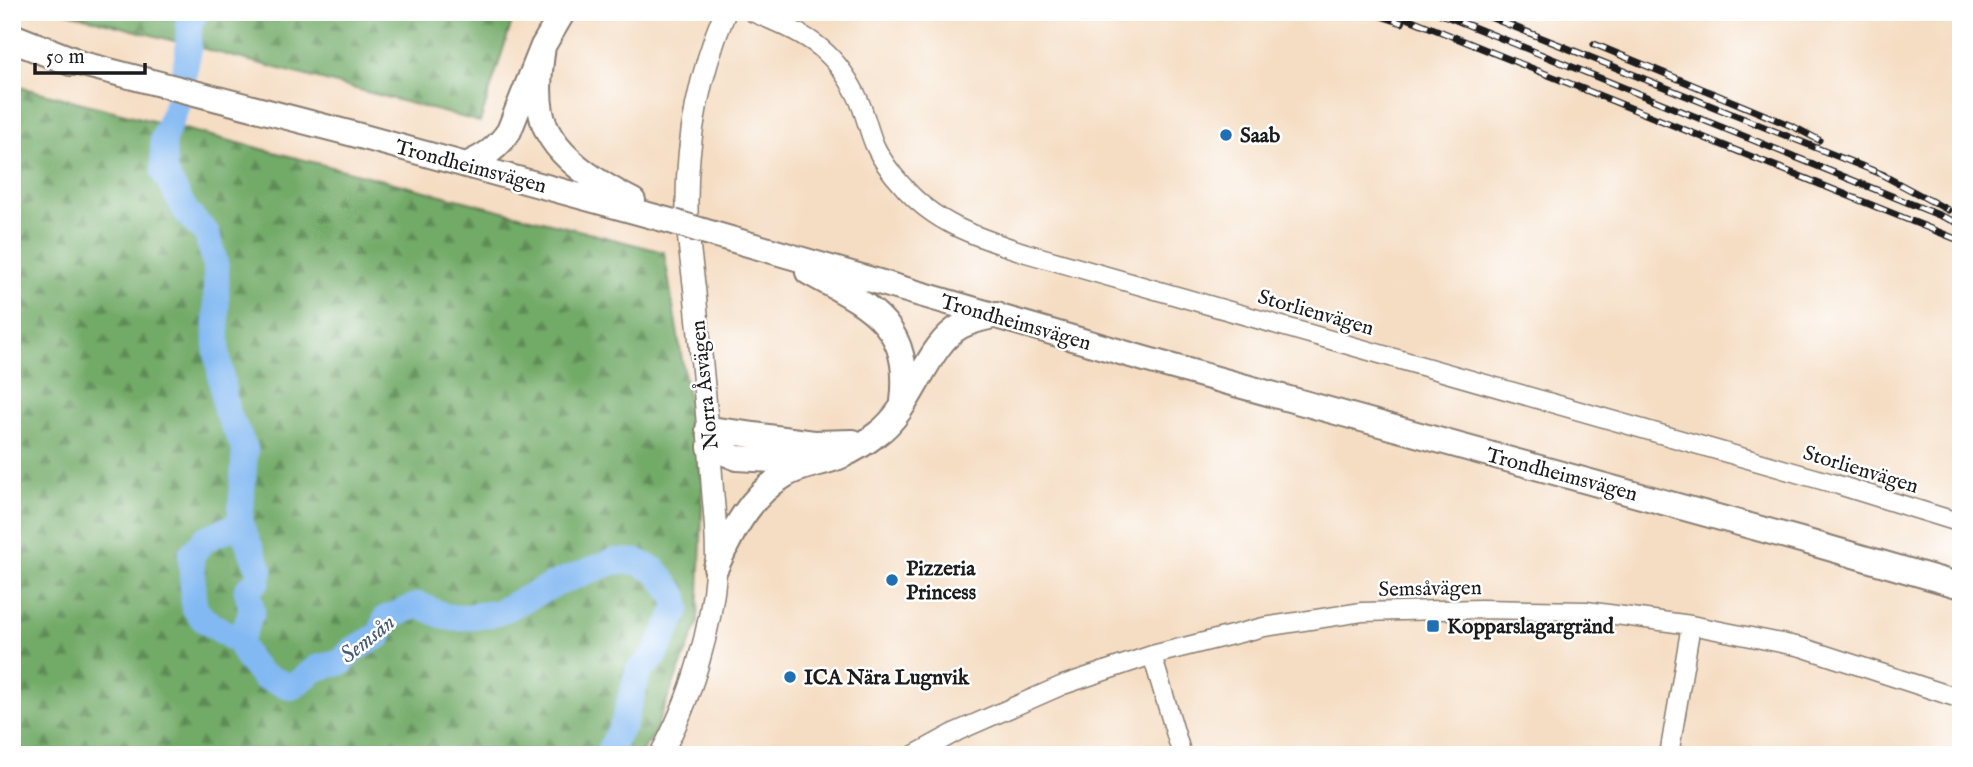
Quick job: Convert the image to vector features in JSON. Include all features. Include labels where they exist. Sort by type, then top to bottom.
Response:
[{"type":"highway","points":[[12,38],[71,61]]},
{"type":"highway","points":[[12,50],[71,61]]},
{"type":"main road","points":[[466,165],[492,153],[509,131],[543,46],[563,12]]},
{"type":"main road","points":[[543,46],[540,72],[541,115],[548,132],[578,167],[602,184],[674,222]]},
{"type":"main road","name":"Trondheimsvägen","points":[[71,61],[674,222],[697,238],[772,252],[1148,360],[1961,586]]},
{"type":"main road","points":[[772,252],[855,298],[888,326],[898,342],[904,361],[902,407]]},
{"type":"main road","points":[[716,567],[731,534],[747,509],[785,475],[842,456],[877,434],[902,407],[947,337],[959,326],[997,315]]},
{"type":"main road","points":[[709,438],[814,443],[864,441]]},
{"type":"main road","points":[[709,438],[737,458],[818,462]]},
{"type":"street","name":"Norra Åsvägen","points":[[662,754],[698,660],[710,613],[716,567],[697,238],[687,210],[689,150],[698,92],[710,49],[725,12]]},
{"type":"street","name":"Storlienvägen","points":[[752,12],[804,34],[835,60],[858,97],[876,148],[902,186],[934,215],[968,234],[1040,257],[1819,479],[1961,523]]},
{"type":"street","name":"Semsåvägen","points":[[914,755],[958,731],[1063,685],[1152,655],[1265,627],[1362,612],[1480,609],[1586,611],[1691,625],[1801,648],[1961,699]]},
{"type":"street","points":[[1669,755],[1691,625]]},
{"type":"street","points":[[1152,655],[1182,755]]},
{"type":"green space","points":[[65,12],[515,12],[480,122]]},
{"type":"green space","points":[[12,85],[664,252],[703,485],[698,623],[653,736],[639,755],[12,755]]},
{"type":"waterway","points":[[184,73],[188,54],[189,22],[196,12]]},
{"type":"waterway","name":"Semsån","points":[[177,104],[163,140],[164,172],[187,213],[207,234],[216,267],[217,352],[226,410],[245,449],[240,524],[205,539],[191,555],[194,607],[203,619],[239,642],[247,658],[262,676],[292,687],[317,668],[342,662],[351,651],[380,635],[386,618],[419,605],[444,616],[458,618],[497,613],[555,584],[615,561],[638,562],[656,571],[675,595],[678,608],[654,657],[639,670],[623,725],[607,755]]},
{"type":"waterway","points":[[239,642],[252,611],[247,590],[258,580],[260,570],[240,524]]},
{"type":"railway","points":[[1369,12],[1402,23]]},
{"type":"railway","points":[[1392,12],[1961,241]]},
{"type":"railway","points":[[1436,12],[1961,224]]},
{"type":"railway","points":[[1477,12],[1884,175]]},
{"type":"railway","points":[[1594,44],[1794,127],[1819,140]]},
{"type":"railway","points":[[1877,172],[1948,210]]},
{"type":"place","name":"Saab","points":[[1226,135]]},
{"type":"place","name":"Pizzeria Princess","points":[[892,580]]},
{"type":"place","name":"Kopparslagargränd","points":[[1433,626]]},
{"type":"place","name":"ICA Nära Lugnvik","points":[[790,677]]}]
